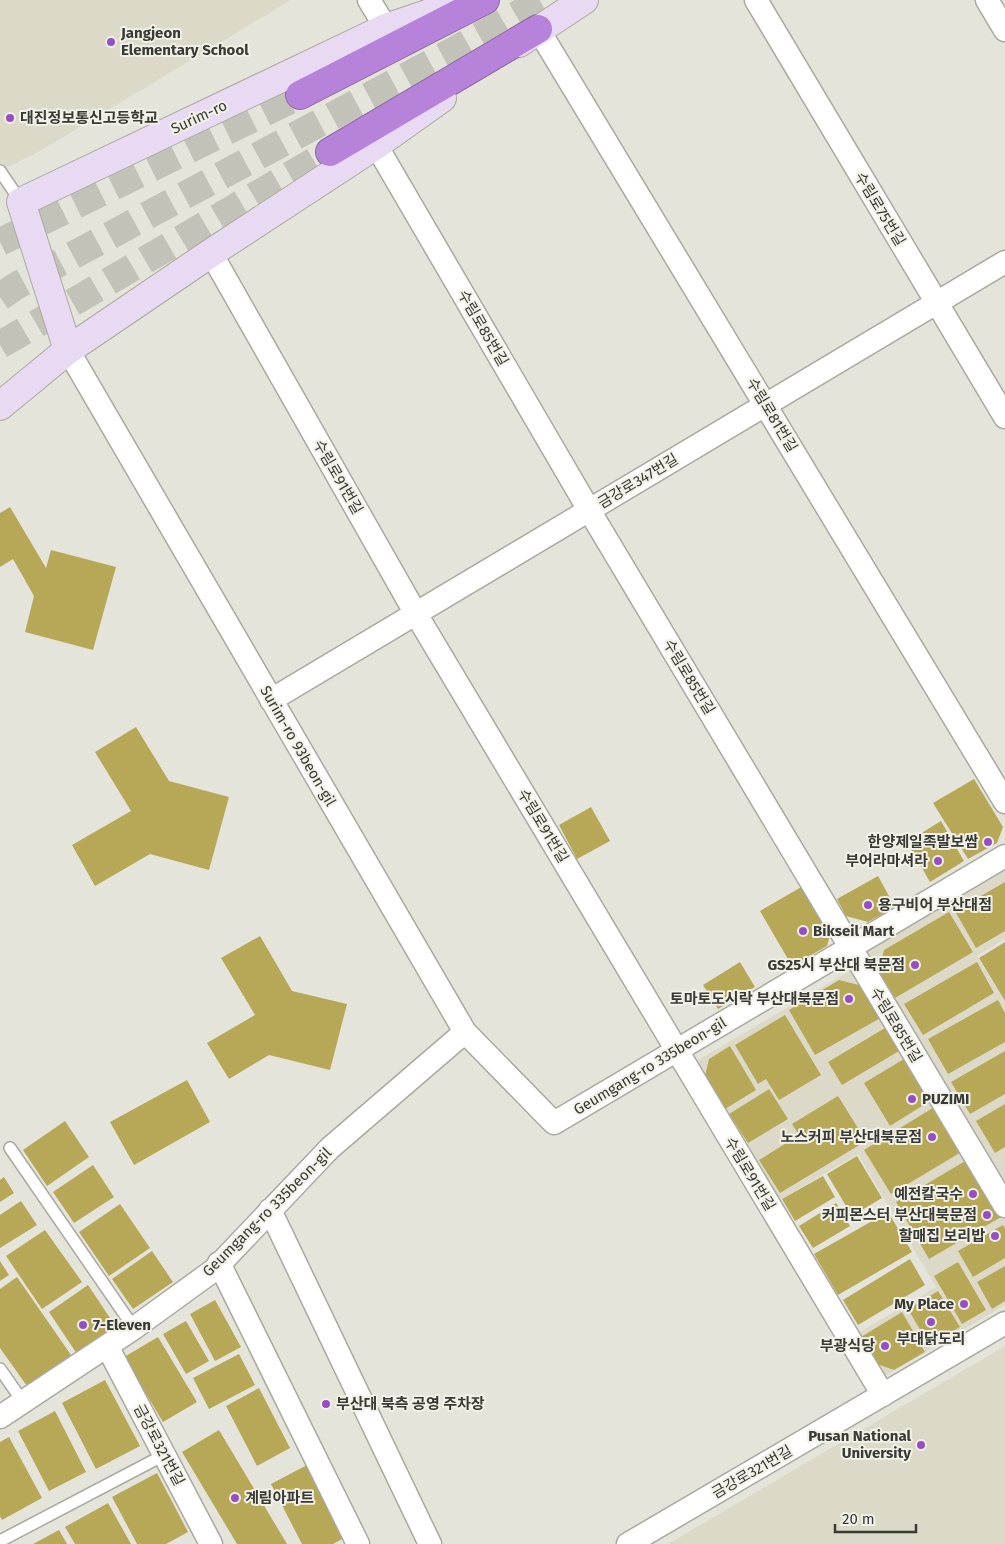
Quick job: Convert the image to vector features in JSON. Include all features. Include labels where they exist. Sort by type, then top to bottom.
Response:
[{"type":"highway","points":[[300,95],[384,42],[485,0]]},
{"type":"highway","points":[[330,152],[538,29]]},
{"type":"main road","name":"Surim-ro","points":[[21,202],[384,42],[467,0]]},
{"type":"main road","points":[[0,406],[68,350],[211,253],[376,145],[538,29],[584,0]]},
{"type":"main road","points":[[21,202],[68,350]]},
{"type":"street","points":[[369,0],[384,42]]},
{"type":"street","name":"수림로75번길","points":[[756,0],[1005,417]]},
{"type":"street","points":[[987,0],[1005,30]]},
{"type":"street","name":"수림로81번길","points":[[538,29],[1005,802]]},
{"type":"street","name":"수림로85번길","points":[[376,145],[589,510],[1005,1206]]},
{"type":"street","name":"수림로91번길","points":[[211,253],[416,614],[883,1395]]},
{"type":"street","name":"금강로347번길","points":[[271,700],[1005,262]]},
{"type":"street","name":"Surim-ro 93beon-gil","points":[[68,350],[465,1032],[554,1123]]},
{"type":"street","name":"Geumgang-ro 335beon-gil","points":[[554,1123],[1005,856]]},
{"type":"street","name":"Geumgang-ro 335beon-gil","points":[[0,1417],[134,1328],[214,1270],[330,1148],[465,1032]]},
{"type":"street","points":[[270,1210],[430,1544]]},
{"type":"street","points":[[220,1263],[358,1544]]},
{"type":"street","name":"금강로321번길","points":[[628,1544],[1005,1323]]},
{"type":"street","name":"금강로321번길","points":[[107,1346],[210,1544]]},
{"type":"lane","points":[[0,170],[21,202]]},
{"type":"lane","points":[[10,1148],[134,1328]]},
{"type":"lane","points":[[0,1369],[23,1402]]},
{"type":"lane","points":[[0,1541],[164,1454]]},
{"type":"shaded area","name":"Jangjeon Elementary School","points":[[0,0],[291,0],[40,151],[0,171]]},
{"type":"shaded area","points":[[1005,864],[1005,939],[977,956],[1005,1002],[1005,1193],[860,951]]},
{"type":"shaded area","points":[[858,966],[1005,1217],[1005,1305],[883,1377],[858,1333],[936,1287],[858,1154],[776,1202],[693,1063]]},
{"type":"shaded area","name":"Pusan National University","points":[[1005,1346],[1005,1544],[668,1544]]},
{"type":"building","points":[[10,507],[46,568],[51,550],[116,567],[93,650],[25,632],[34,596],[13,559],[0,567],[0,513]]},
{"type":"building","points":[[136,727],[169,781],[229,797],[209,870],[150,854],[95,886],[72,845],[131,811],[95,752]]},
{"type":"building","points":[[974,779],[1003,827],[997,843],[968,859],[933,803]]},
{"type":"building","points":[[591,807],[610,841],[577,859],[559,825]]},
{"type":"building","points":[[941,821],[964,861],[930,882],[907,842]]},
{"type":"building","points":[[878,876],[895,907],[868,922],[846,916],[837,899]]},
{"type":"building","points":[[1005,882],[1005,931],[976,948],[955,911]]},
{"type":"building","points":[[803,886],[831,932],[827,946],[792,966],[760,911]]},
{"type":"building","points":[[949,912],[973,952],[895,998],[879,971],[884,950]]},
{"type":"building","points":[[260,936],[292,991],[347,1004],[330,1070],[269,1055],[229,1079],[207,1043],[255,1015],[221,958]]},
{"type":"building","points":[[1005,942],[1005,1001],[979,958]]},
{"type":"building","points":[[740,962],[755,987],[718,1009],[703,985]]},
{"type":"building","points":[[977,962],[994,993],[923,1035],[904,1004]]},
{"type":"building","points":[[839,980],[867,987],[884,1016],[815,1055],[789,1010]]},
{"type":"building","points":[[998,1000],[1005,1013],[1005,1042],[948,1074],[928,1039]]},
{"type":"building","points":[[785,1015],[821,1075],[779,1100],[766,1079],[758,1084],[735,1045]]},
{"type":"building","points":[[885,1028],[899,1051],[842,1085],[828,1062]]},
{"type":"building","points":[[730,1046],[756,1090],[725,1109],[705,1076],[709,1059]]},
{"type":"building","points":[[1005,1051],[1005,1094],[970,1114],[951,1082]]},
{"type":"building","points":[[904,1059],[930,1101],[890,1126],[864,1083]]},
{"type":"building","points":[[187,1080],[210,1122],[134,1165],[110,1122]]},
{"type":"building","points":[[769,1089],[788,1119],[748,1143],[729,1114]]},
{"type":"building","points":[[838,1096],[866,1141],[780,1193],[759,1160],[799,1135],[792,1124]]},
{"type":"building","points":[[1005,1104],[1005,1147],[995,1153],[976,1121]]},
{"type":"building","points":[[936,1106],[963,1151],[891,1194],[864,1150]]},
{"type":"building","points":[[65,1121],[89,1157],[47,1186],[23,1150]]},
{"type":"building","points":[[857,1156],[882,1198],[852,1216],[827,1174]]},
{"type":"building","points":[[967,1160],[1001,1217],[929,1259],[896,1202]]},
{"type":"building","points":[[93,1165],[114,1197],[74,1223],[53,1192]]},
{"type":"building","points":[[823,1176],[835,1197],[795,1221],[782,1199]]},
{"type":"building","points":[[4,1177],[14,1193],[0,1202],[0,1180]]},
{"type":"building","points":[[21,1201],[37,1225],[0,1248],[0,1215]]},
{"type":"building","points":[[836,1203],[850,1226],[813,1248],[799,1226]]},
{"type":"building","points":[[120,1204],[150,1248],[109,1276],[79,1232]]},
{"type":"building","points":[[888,1212],[912,1252],[838,1295],[814,1254]]},
{"type":"building","points":[[1003,1225],[1005,1229],[1005,1258],[973,1277],[958,1251]]},
{"type":"building","points":[[45,1230],[82,1282],[42,1309],[6,1256]]},
{"type":"building","points":[[152,1251],[173,1282],[133,1309],[112,1279]]},
{"type":"building","points":[[910,1259],[925,1285],[858,1325],[843,1300]]},
{"type":"building","points":[[0,1261],[9,1275],[0,1281]]},
{"type":"building","points":[[958,1262],[986,1310],[962,1324],[934,1276]]},
{"type":"building","points":[[1005,1266],[1005,1301],[992,1309],[977,1282]]},
{"type":"building","points":[[17,1277],[71,1355],[27,1386],[0,1348],[0,1289]]},
{"type":"building","points":[[88,1285],[116,1327],[77,1354],[49,1312]]},
{"type":"building","points":[[938,1291],[960,1327],[929,1345],[908,1309]]},
{"type":"building","points":[[215,1300],[241,1347],[215,1361],[190,1314]]},
{"type":"building","points":[[902,1312],[925,1352],[894,1370],[877,1364],[861,1337]]},
{"type":"building","points":[[186,1321],[209,1361],[186,1374],[163,1334]]},
{"type":"building","points":[[158,1337],[197,1402],[163,1422],[124,1357]]},
{"type":"building","points":[[239,1354],[255,1385],[209,1409],[193,1378]]},
{"type":"building","points":[[105,1380],[140,1446],[96,1469],[62,1403]]},
{"type":"building","points":[[259,1388],[290,1448],[257,1466],[226,1406]]},
{"type":"building","points":[[55,1411],[86,1472],[49,1491],[18,1431]]},
{"type":"building","name":"계림아파트","points":[[219,1430],[287,1544],[237,1544],[182,1452]]},
{"type":"building","points":[[9,1437],[42,1498],[2,1520],[0,1516],[0,1442]]},
{"type":"building","points":[[307,1465],[344,1538],[333,1544],[302,1544],[271,1484]]},
{"type":"building","points":[[157,1473],[188,1532],[166,1544],[137,1544],[112,1497]]},
{"type":"building","points":[[108,1503],[131,1544],[75,1544],[65,1527]]},
{"type":"building","points":[[59,1530],[67,1544],[33,1544]]},
{"type":"tunnel","points":[[0,297],[16,286],[457,49],[543,0]]},
{"type":"tunnel","points":[[0,242],[300,95]]},
{"type":"tunnel","points":[[0,345],[330,152]]},
{"type":"place","name":"Jangjeon Elementary School","points":[[111,42]]},
{"type":"place","name":"대진정보통신고등학교","points":[[10,118]]},
{"type":"place","name":"한양제일족발보쌈","points":[[988,842]]},
{"type":"place","name":"부어라마셔라","points":[[938,861]]},
{"type":"place","name":"용구비어 부산대점","points":[[868,905]]},
{"type":"place","name":"Bikseil Mart","points":[[803,931]]},
{"type":"place","name":"GS25시 부산대 북문점","points":[[915,965]]},
{"type":"place","name":"토마토도시락 부산대북문점","points":[[849,999]]},
{"type":"place","name":"PUZIMI","points":[[912,1099]]},
{"type":"place","name":"노스커피 부산대북문점","points":[[932,1137]]},
{"type":"place","name":"예전칼국수","points":[[973,1194]]},
{"type":"place","name":"커피몬스터 부산대북문점","points":[[987,1215]]},
{"type":"place","name":"할매집 보리밥","points":[[995,1236]]},
{"type":"place","name":"My Place","points":[[964,1304]]},
{"type":"place","name":"부대닭도리","points":[[931,1322]]},
{"type":"place","name":"7-Eleven","points":[[83,1325]]},
{"type":"place","name":"부광식당","points":[[885,1346]]},
{"type":"place","name":"부산대 북측 공영 주차장","points":[[326,1404]]},
{"type":"place","name":"Pusan National University","points":[[921,1445]]},
{"type":"place","name":"계림아파트","points":[[235,1498]]}]
